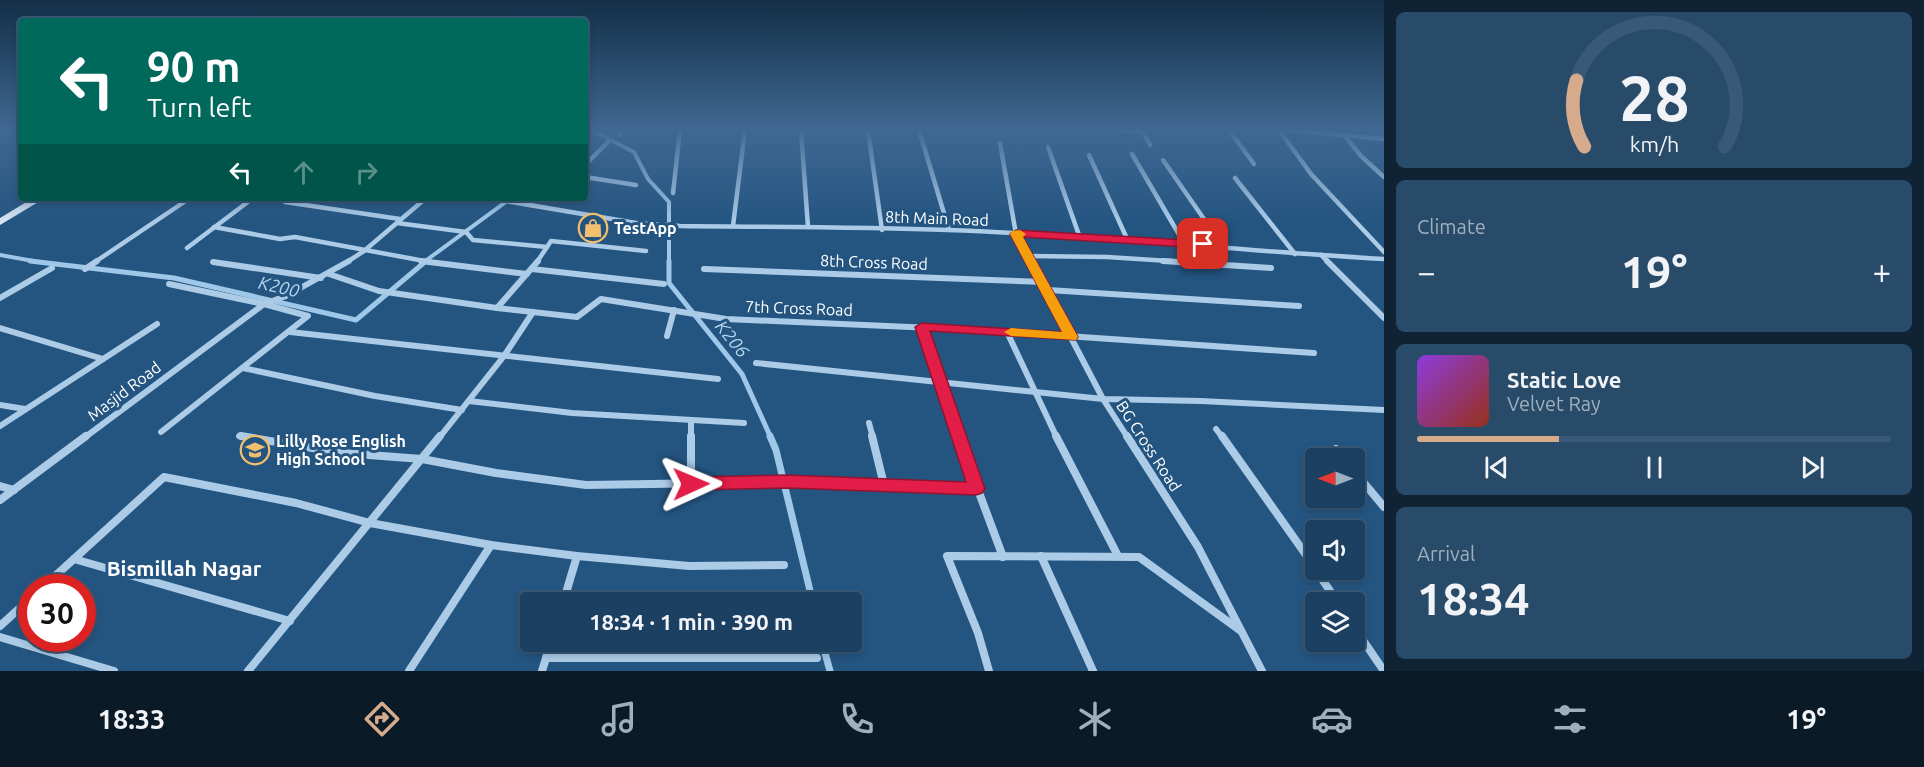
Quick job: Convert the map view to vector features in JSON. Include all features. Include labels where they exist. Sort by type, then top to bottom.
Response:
[{"type":"street","points":[[673,193],[676,161]]},
{"type":"street","points":[[733,226],[741,161]]},
{"type":"street","points":[[803,161],[808,227]]},
{"type":"street","points":[[872,161],[882,230]]},
{"type":"street","points":[[929,161],[949,231]]},
{"type":"street","points":[[1003,161],[1016,234]]},
{"type":"street","points":[[1053,161],[1080,238]]},
{"type":"street","points":[[1092,161],[1128,241]]},
{"type":"street","points":[[1136,161],[1184,243]]},
{"type":"street","points":[[1164,161],[1222,245]]},
{"type":"street","points":[[1302,161],[1311,174],[1384,252]]},
{"type":"street","points":[[1367,161],[1384,177]]},
{"type":"street","points":[[588,177],[636,185]]},
{"type":"street","points":[[1235,178],[1295,254]]},
{"type":"street","points":[[0,222],[35,201]]},
{"type":"street","points":[[85,269],[186,201]]},
{"type":"street","points":[[187,248],[248,201]]},
{"type":"street","name":"Masjid Road","points":[[0,500],[264,304],[322,279],[364,251],[422,201]]},
{"type":"street","name":"8th Main Road","points":[[506,201],[636,223],[680,226],[808,227],[1016,234],[1222,245],[1295,254],[1384,259]]},
{"type":"street","points":[[285,202],[466,232],[473,240],[547,247]]},
{"type":"street","points":[[214,227],[280,239],[295,237],[428,262],[664,284]]},
{"type":"street","name":"BG Cross Road","points":[[1016,234],[1044,282],[1103,399],[1198,547],[1262,671]]},
{"type":"street","points":[[497,308],[551,241],[646,251]]},
{"type":"street","points":[[1320,255],[1384,318]]},
{"type":"street","points":[[1029,256],[1107,257],[1270,268]]},
{"type":"street","points":[[213,262],[322,279]]},
{"type":"street","points":[[0,298],[52,268]]},
{"type":"street","name":"8th Cross Road","points":[[704,269],[1044,282]]},
{"type":"street","name":"7th Cross Road","points":[[329,274],[379,291],[577,317],[601,298],[726,319],[922,327],[1314,353]]},
{"type":"street","points":[[161,432],[308,316],[264,304],[169,284]]},
{"type":"street","points":[[1048,290],[1299,306]]},
{"type":"street","points":[[667,336],[674,310]]},
{"type":"street","points":[[248,671],[462,410],[504,356],[532,312]]},
{"type":"street","points":[[0,426],[157,324]]},
{"type":"street","points":[[922,327],[976,489],[1003,557]]},
{"type":"street","points":[[0,328],[103,359]]},
{"type":"street","points":[[289,332],[718,379]]},
{"type":"street","points":[[1007,332],[1033,391],[1118,556]]},
{"type":"street","points":[[756,363],[1103,399],[1384,410]]},
{"type":"street","points":[[243,369],[375,396],[462,410]]},
{"type":"street","points":[[469,401],[530,410],[744,423]]},
{"type":"street","points":[[0,405],[25,409]]},
{"type":"street","points":[[691,421],[691,484]]},
{"type":"street","points":[[868,423],[884,485]]},
{"type":"street","points":[[1216,429],[1305,554]]},
{"type":"street","points":[[238,436],[342,453],[422,459],[496,473],[586,485],[788,482],[976,489]]},
{"type":"street","points":[[57,574],[164,477],[296,503],[370,523],[491,545],[577,556],[689,566],[784,565]]},
{"type":"street","points":[[1365,484],[1384,507]]},
{"type":"street","points":[[0,486],[14,490]]},
{"type":"street","points":[[409,671],[491,545]]},
{"type":"street","points":[[566,592],[577,556]]},
{"type":"street","points":[[989,671],[978,633],[947,556],[1139,557],[1242,632]]},
{"type":"street","points":[[1041,556],[1093,671]]},
{"type":"street","points":[[74,559],[290,621]]},
{"type":"street","points":[[0,626],[18,610]]},
{"type":"street","points":[[0,638],[107,670]]},
{"type":"street","points":[[1365,643],[1384,671]]},
{"type":"street","points":[[542,671],[548,652]]},
{"type":"street","points":[[546,658],[817,658]]},
{"type":"waterway","name":"K206","points":[[639,161],[648,179],[669,202],[669,283],[742,374],[771,438]]},
{"type":"waterway","name":"K200","points":[[424,262],[507,201]]},
{"type":"waterway","name":"K200","points":[[0,255],[39,262]]},
{"type":"waterway","name":"K200","points":[[30,261],[174,278],[356,320],[426,261]]},
{"type":"waterway","name":"K206","points":[[770,436],[776,450],[810,592]]},
{"type":"waterway","name":"K206","points":[[825,652],[830,671]]},
{"type":"slow traffic","points":[[1011,332],[1071,337],[1048,290],[1016,234],[1020,234]]},
{"type":"place","name":"TestApp","points":[[593,228]]},
{"type":"place","name":"Lilly Rose English High School","points":[[255,450]]},
{"type":"district","name":"Bismillah Nagar","points":[[184,569]]},
{"type":"route","points":[[691,484],[788,482],[976,489],[922,327],[1071,337],[1048,290],[1016,234],[1203,244]]}]
